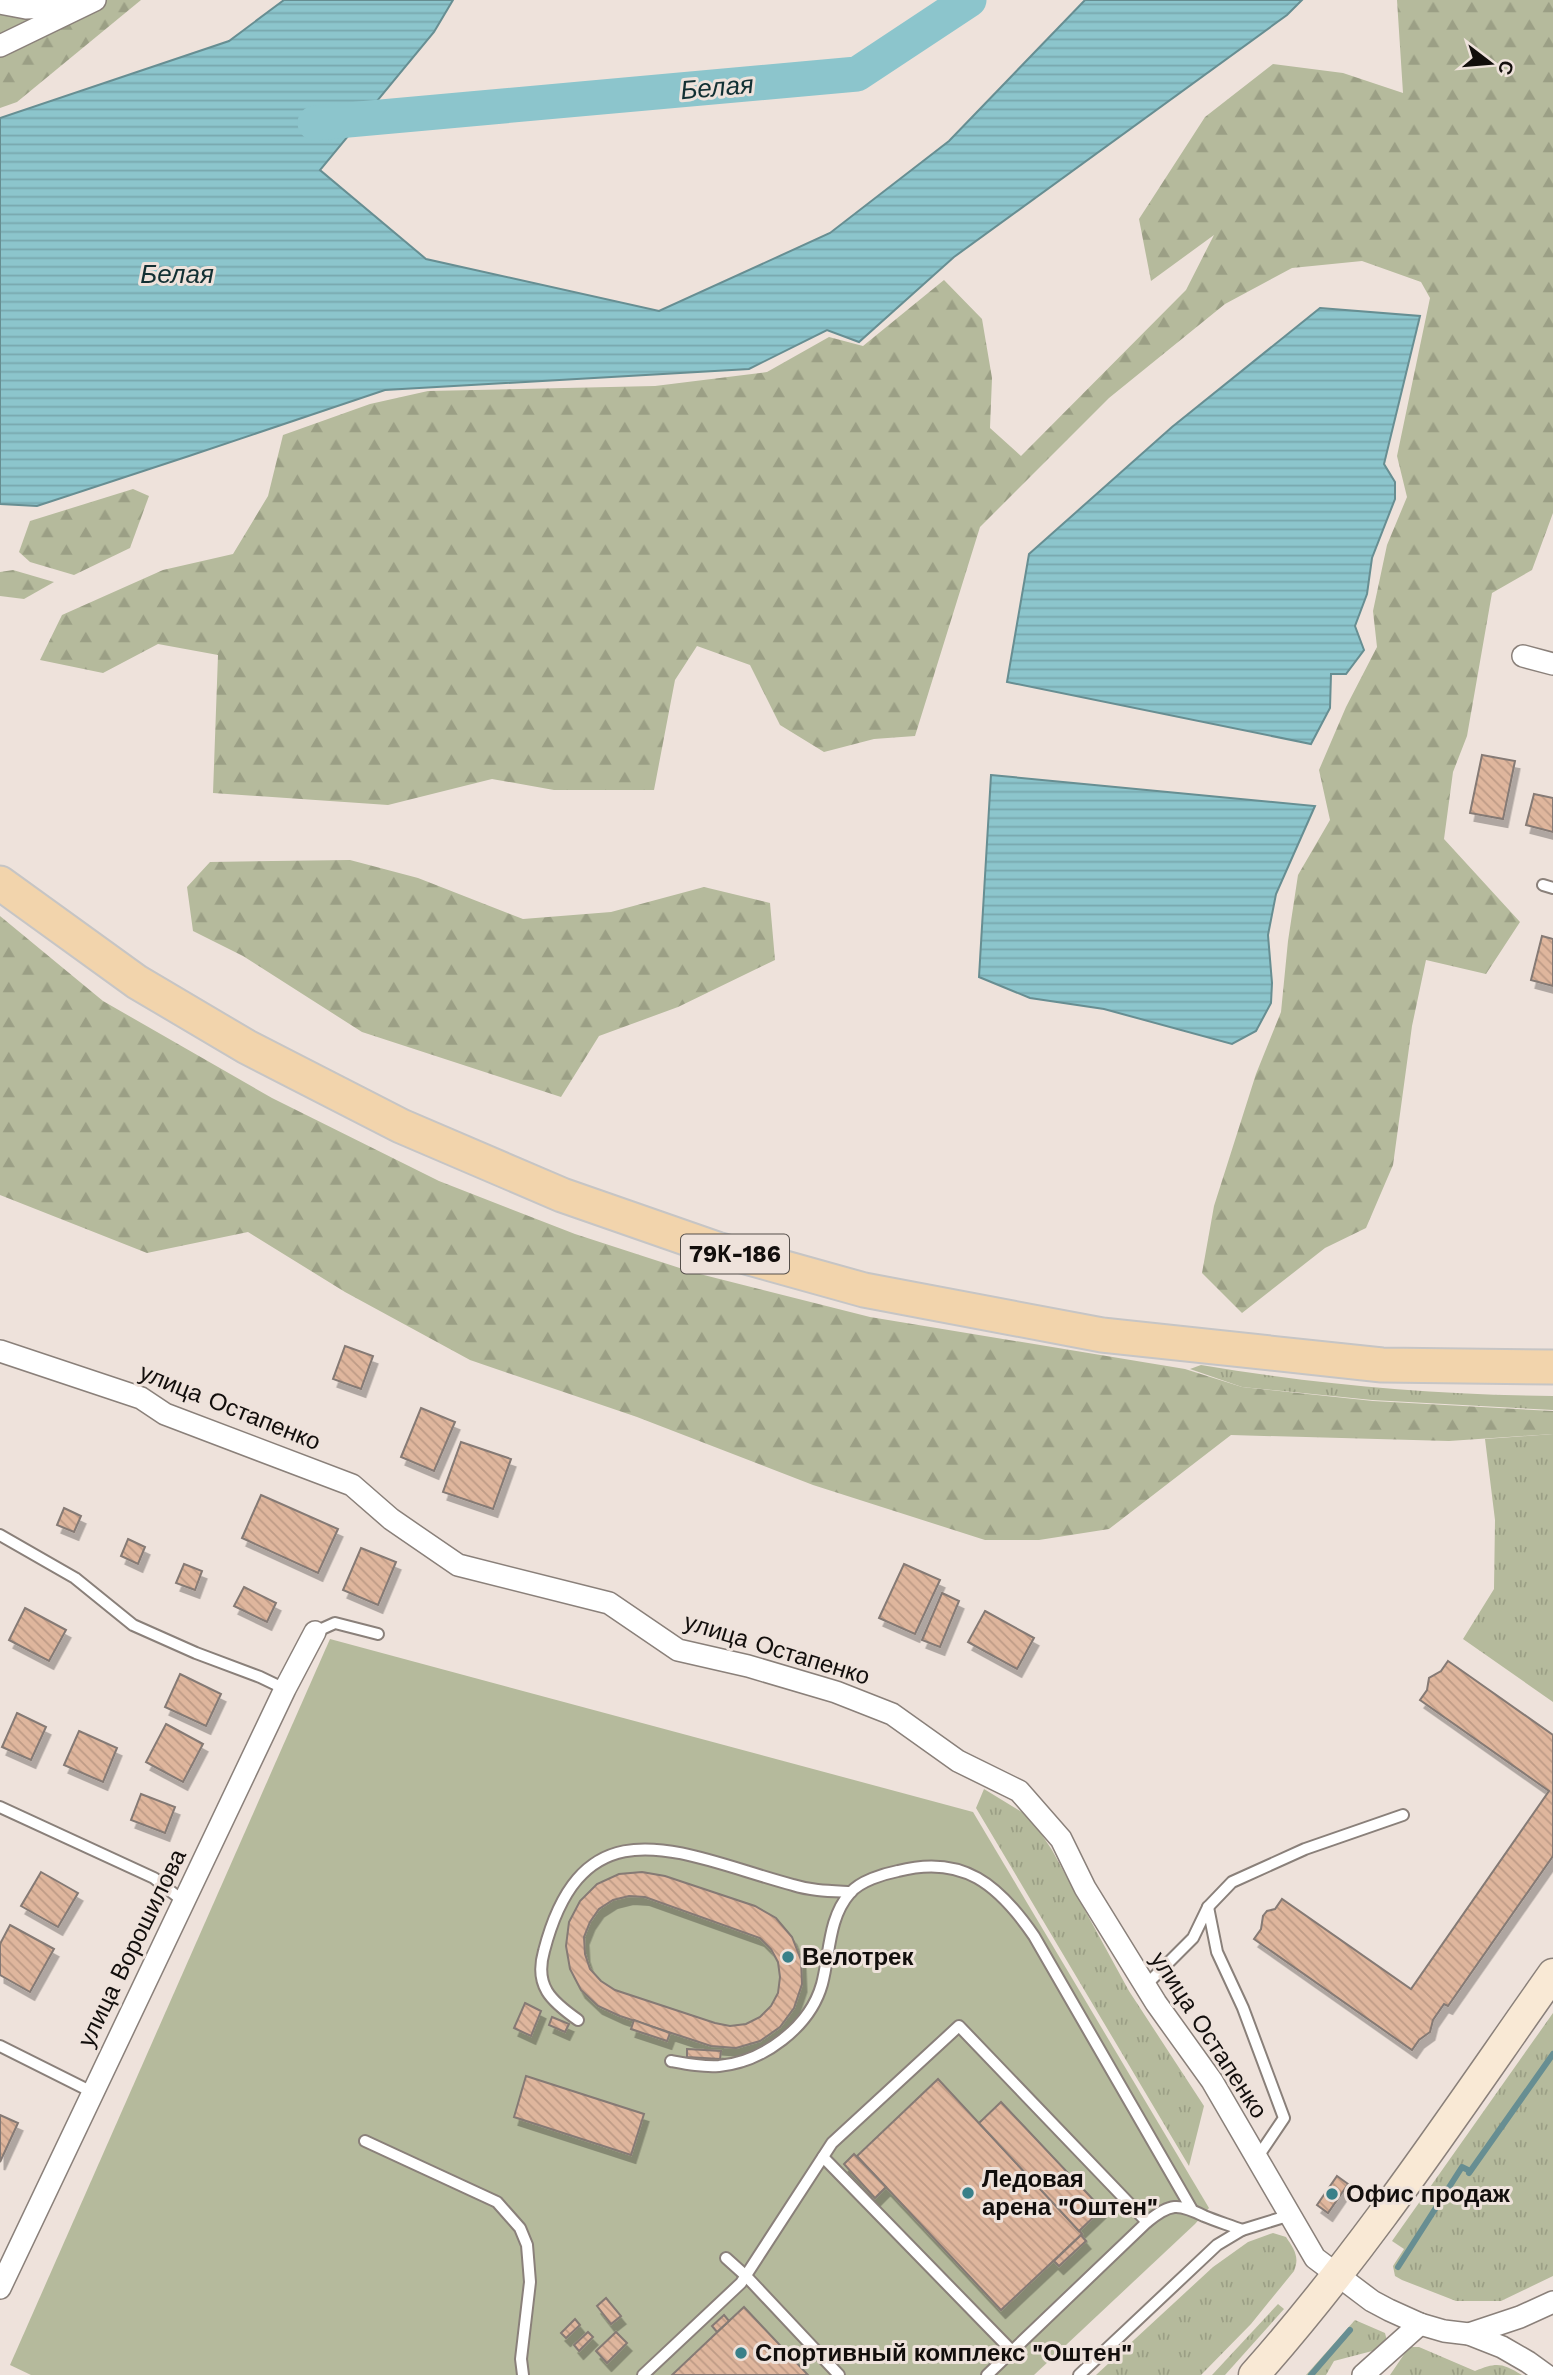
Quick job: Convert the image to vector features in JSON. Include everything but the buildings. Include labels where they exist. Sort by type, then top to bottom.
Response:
[{"type":"main road","name":"79К-186","points":[[0,883],[137,982],[247,1047],[401,1126],[562,1195],[717,1249],[864,1290],[1102,1335],[1382,1364],[1553,1367]]},
{"type":"main road","points":[[1382,1364],[1507,1353],[1553,1353]]},
{"type":"main road","points":[[1382,1364],[1503,1383],[1553,1384]]},
{"type":"main road","points":[[1254,2375],[1292,2333],[1370,2234],[1553,1974]]},
{"type":"street","points":[[0,3],[26,8],[79,3]]},
{"type":"street","points":[[0,46],[79,3]]},
{"type":"street","points":[[1523,656],[1553,664]]},
{"type":"street","name":"улица Остапенко","points":[[0,1350],[141,1398],[165,1414],[352,1485],[391,1519],[458,1565],[609,1603],[678,1650],[748,1665],[824,1688],[892,1714],[958,1761],[1019,1791],[1061,1839],[1085,1888],[1145,1986],[1212,2081],[1315,2258],[1371,2301],[1420,2324],[1469,2334],[1520,2357],[1546,2375]]},
{"type":"street","name":"улица Ворошилова","points":[[0,2288],[183,1900],[315,1632]]},
{"type":"street","points":[[1469,2334],[1520,2317],[1553,2302]]},
{"type":"street","points":[[1363,2375],[1420,2324]]},
{"type":"lane","points":[[0,1535],[75,1578],[133,1625],[196,1653],[260,1676],[285,1689]]},
{"type":"lane","points":[[315,1632],[335,1623],[379,1634]]},
{"type":"lane","points":[[0,1807],[154,1878],[183,1900]]},
{"type":"lane","points":[[1145,1986],[1193,1938],[1208,1907],[1232,1882],[1305,1850],[1403,1815]]},
{"type":"lane","points":[[578,2020],[560,2008],[548,1994],[541,1980],[541,1960],[557,1909],[570,1887],[587,1868],[605,1858],[645,1848],[670,1850],[794,1886],[821,1891],[851,1892]]},
{"type":"lane","points":[[671,2061],[705,2066],[738,2062],[768,2049],[792,2032],[814,2003],[821,1986],[833,1926],[851,1892],[882,1875],[913,1867],[938,1865],[964,1870],[985,1881],[1017,1911],[1191,2208],[1203,2216],[1242,2230]]},
{"type":"lane","points":[[1208,1907],[1217,1952],[1243,2008],[1284,2118],[1257,2158]]},
{"type":"lane","points":[[643,2375],[746,2276],[832,2143],[959,2026],[1147,2222]]},
{"type":"lane","points":[[0,2046],[92,2092]]},
{"type":"lane","points":[[365,2141],[497,2202],[520,2228],[527,2245],[530,2282],[521,2359],[523,2375]]},
{"type":"lane","points":[[823,2157],[1012,2351]]},
{"type":"lane","points":[[987,2375],[1147,2222],[1160,2212],[1175,2206],[1191,2208]]},
{"type":"lane","points":[[1079,2375],[1217,2245],[1242,2230],[1284,2217],[1293,2220]]},
{"type":"lane","points":[[726,2258],[839,2375]]},
{"type":"green space","points":[[0,0],[141,0],[17,102],[0,108]]},
{"type":"green space","points":[[1397,0],[1553,0],[1553,513],[1532,570],[1492,593],[1467,736],[1453,772],[1444,839],[1520,922],[1486,974],[1426,960],[1412,1026],[1393,1165],[1366,1228],[1325,1248],[1242,1313],[1202,1273],[1214,1206],[1256,1074],[1281,1012],[1298,875],[1330,820],[1319,770],[1346,707],[1377,647],[1373,611],[1387,545],[1407,497],[1397,456],[1430,298],[1421,282],[1362,261],[1292,268],[1225,304],[1109,398],[980,527],[915,736],[874,739],[824,752],[780,725],[750,665],[697,646],[675,680],[654,790],[554,790],[492,779],[388,805],[213,793],[218,655],[158,644],[103,673],[40,660],[62,615],[163,570],[233,554],[268,496],[283,435],[370,404],[428,391],[655,386],[767,372],[829,337],[863,346],[944,280],[982,319],[992,378],[990,428],[1021,456],[1186,290],[1214,235],[1151,281],[1139,219],[1205,117],[1273,64],[1343,73],[1403,93]]},
{"type":"green space","points":[[133,489],[149,496],[130,548],[74,575],[30,562],[19,552],[30,521]]},
{"type":"green space","points":[[13,570],[54,582],[24,599],[0,596],[0,572]]},
{"type":"green space","points":[[350,860],[418,878],[523,919],[611,912],[704,887],[770,903],[775,960],[678,1007],[599,1036],[561,1097],[362,1032],[243,956],[193,931],[187,887],[210,862]]},
{"type":"green space","points":[[0,916],[103,1001],[272,1098],[439,1181],[575,1234],[692,1272],[870,1317],[1185,1369],[1242,1387],[1373,1401],[1553,1411],[1553,1434],[1449,1441],[1231,1435],[1109,1529],[1039,1540],[985,1540],[813,1485],[637,1417],[470,1360],[345,1292],[248,1232],[147,1253],[0,1195]]},
{"type":"green space","points":[[1201,1365],[1377,1388],[1553,1396],[1553,1410],[1372,1400],[1242,1387],[1190,1369]]},
{"type":"green space","points":[[1553,1434],[1553,1702],[1463,1639],[1494,1589],[1495,1520],[1485,1439]]},
{"type":"green space","points":[[330,1639],[973,1812],[1209,2208],[1034,2375],[31,2375],[10,2365]]},
{"type":"green space","points":[[984,1789],[1030,1817],[1052,1850],[1129,1991],[1204,2106],[1189,2166],[976,1808]]},
{"type":"green space","points":[[1553,2013],[1553,2276],[1501,2301],[1456,2301],[1395,2276],[1393,2266],[1404,2249],[1392,2241]]},
{"type":"green space","points":[[1273,2233],[1286,2237],[1291,2245],[1296,2257],[1294,2271],[1251,2324],[1201,2375],[1096,2375],[1213,2267],[1248,2242]]},
{"type":"green space","points":[[1278,2304],[1284,2309],[1225,2375],[1212,2375]]},
{"type":"green space","points":[[1355,2320],[1385,2333],[1387,2341],[1376,2350],[1334,2361],[1326,2375],[1306,2375]]},
{"type":"green space","points":[[1409,2347],[1419,2347],[1475,2371],[1499,2365],[1522,2375],[1390,2375]]},
{"type":"water","name":"Белая","points":[[284,0],[453,0],[434,32],[320,170],[426,259],[659,311],[830,233],[949,141],[1085,0],[1302,0],[1287,15],[954,257],[859,342],[827,330],[749,369],[385,390],[37,506],[0,504],[0,118],[229,41]]},
{"type":"water","points":[[1320,308],[1420,316],[1384,464],[1395,482],[1395,499],[1372,558],[1367,594],[1355,626],[1364,650],[1346,674],[1331,674],[1330,708],[1311,744],[1007,682],[1029,554],[1172,427]]},
{"type":"water","points":[[991,775],[1315,806],[1276,894],[1268,935],[1271,1003],[1256,1031],[1232,1044],[1104,1009],[1030,998],[979,977]]},
{"type":"waterway","name":"Белая","points":[[315,123],[857,74],[969,0]]},
{"type":"waterway","points":[[1469,2173],[1553,2054]]},
{"type":"waterway","points":[[1398,2267],[1462,2167],[1470,2171]]},
{"type":"waterway","points":[[1311,2375],[1350,2330]]},
{"type":"place","name":"Велотрек","points":[[788,1957]]},
{"type":"place","name":"Ледовая арена \"Оштен\"","points":[[968,2193]]},
{"type":"place","name":"Офис продаж","points":[[1332,2194]]},
{"type":"place","name":"Спортивный комплекс \"Оштен\"","points":[[741,2353]]}]
